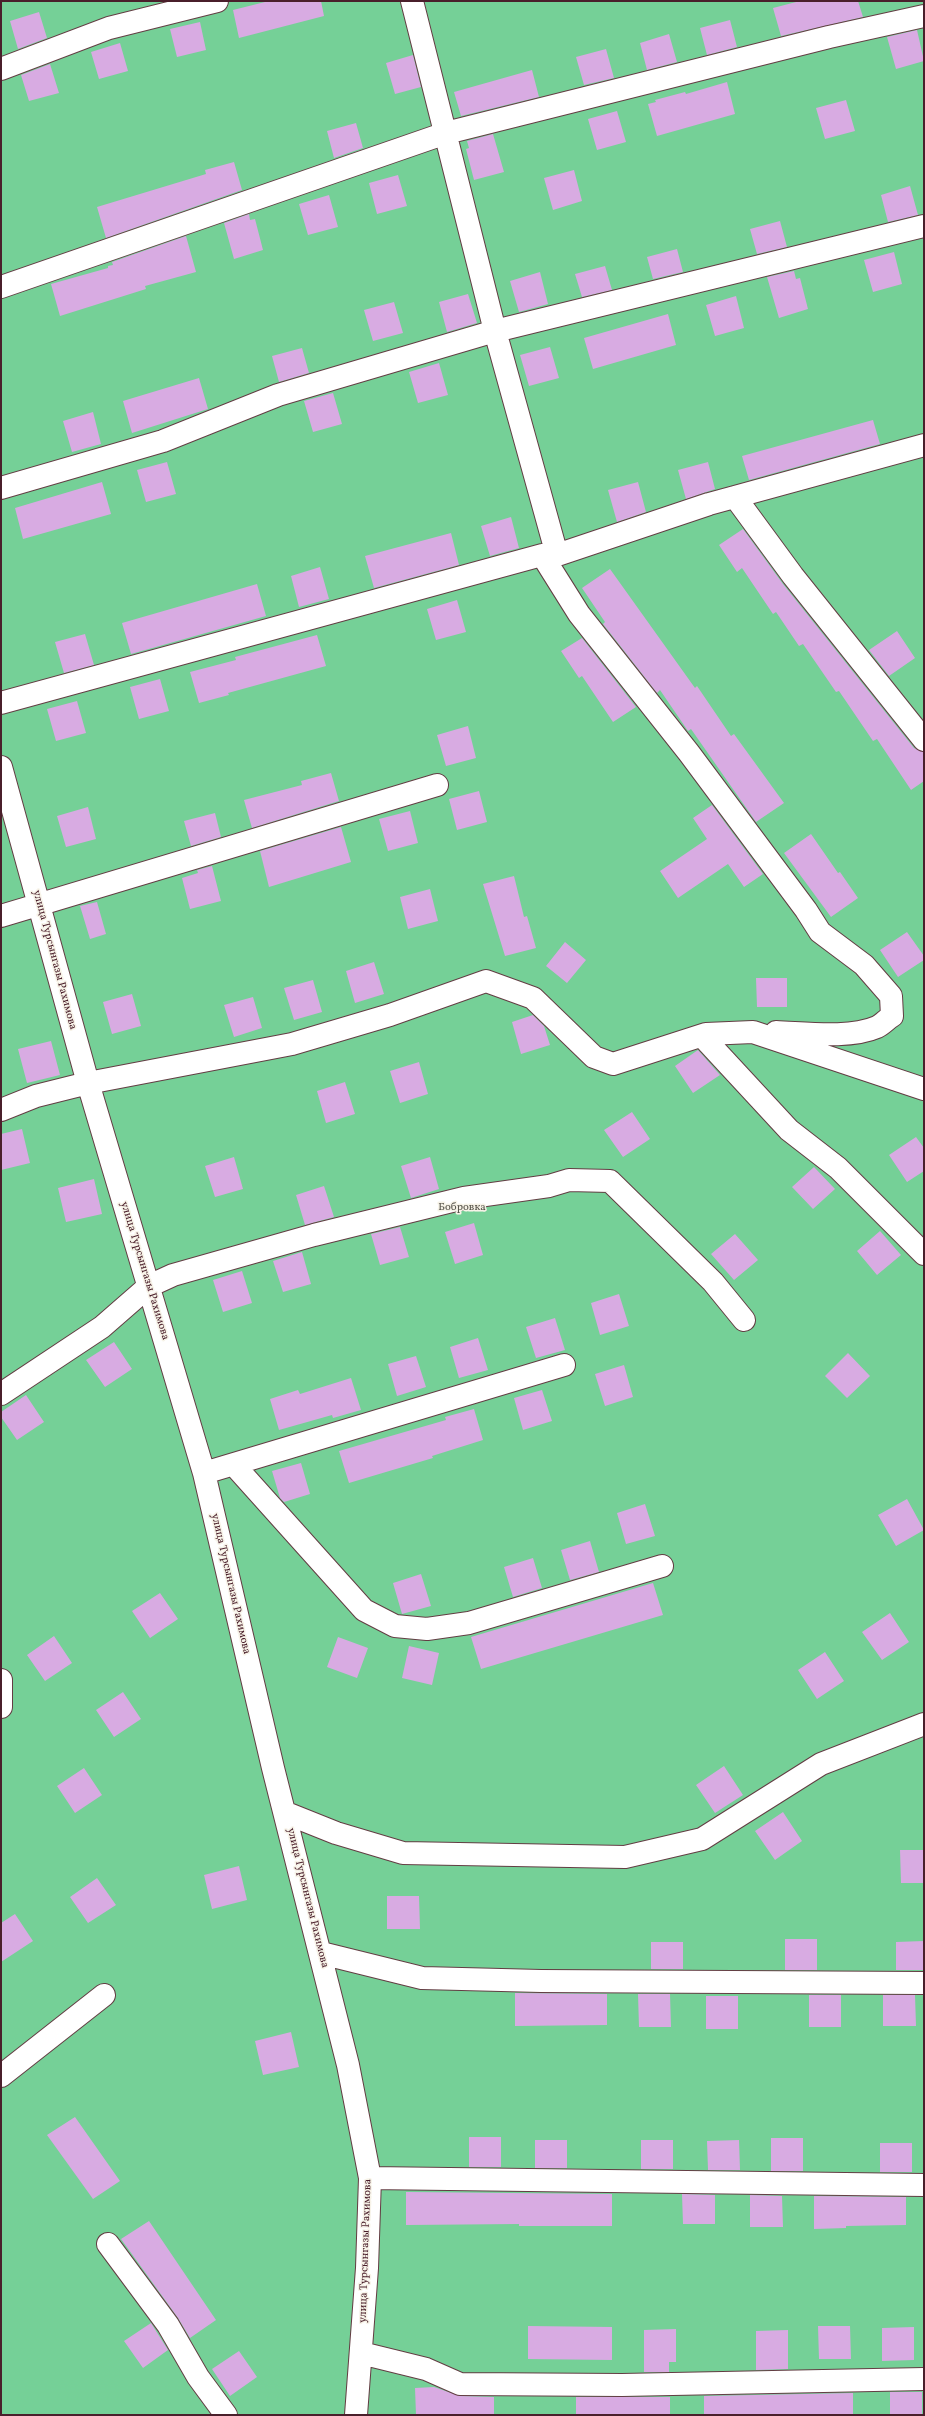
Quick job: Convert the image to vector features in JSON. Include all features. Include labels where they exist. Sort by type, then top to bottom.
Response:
[{"type":"street","points":[[1,69],[109,28],[217,1]]},
{"type":"street","points":[[1,1110],[36,1096],[88,1083],[292,1044],[390,1015],[486,981],[533,998],[594,1057],[613,1064],[702,1036],[753,1032],[831,1033],[862,1031],[878,1027],[892,1016],[891,996],[864,965],[820,932],[806,910],[689,753],[579,614],[550,555],[412,1]]},
{"type":"street","points":[[1,287],[446,133],[829,37],[924,16]]},
{"type":"street","points":[[1,488],[163,440],[278,395],[495,331],[924,226]]},
{"type":"street","points":[[1,703],[550,555],[735,497],[924,445]]},
{"type":"street","points":[[735,497],[793,576],[924,740]]},
{"type":"street","name":"улица Турсынгазы Рахимова","points":[[1,767],[88,1083],[204,1473],[348,2065],[370,2178],[361,2353],[356,2415]]},
{"type":"street","points":[[1,916],[437,785]]},
{"type":"street","points":[[753,1032],[924,1089]]},
{"type":"street","points":[[702,1036],[789,1130],[838,1168],[924,1254]]},
{"type":"street","points":[[1,1394],[102,1327],[149,1286],[173,1276],[314,1235],[464,1198],[549,1186],[569,1180],[610,1181],[712,1282],[744,1320]]},
{"type":"street","points":[[204,1473],[564,1365]]},
{"type":"street","points":[[234,1465],[364,1610],[395,1626],[427,1629],[469,1623],[662,1566]]},
{"type":"street","points":[[1,1680],[1,1707]]},
{"type":"street","points":[[286,1813],[336,1833],[402,1853],[625,1858],[702,1838],[821,1764],[924,1724]]},
{"type":"street","points":[[320,1953],[422,1978],[549,1981],[924,1984]]},
{"type":"street","points":[[1,2076],[104,1995]]},
{"type":"street","points":[[370,2178],[924,2185]]},
{"type":"street","points":[[108,2244],[168,2325],[198,2377],[226,2415]]},
{"type":"street","points":[[361,2353],[426,2368],[460,2384],[622,2385],[924,2378]]},
{"type":"green space","name":"Бобровка","points":[[1,1],[924,1],[924,2415],[1,2415]]},
{"type":"building","points":[[269,1],[321,1],[324,16],[239,38],[233,10]]},
{"type":"building","points":[[800,1],[858,1],[863,17],[781,36],[773,8]]},
{"type":"building","points":[[39,12],[47,38],[18,49],[10,21]]},
{"type":"building","points":[[730,20],[737,47],[707,55],[700,28]]},
{"type":"building","points":[[200,22],[206,50],[177,57],[170,29]]},
{"type":"building","points":[[917,30],[924,61],[896,69],[887,37]]},
{"type":"building","points":[[669,34],[677,62],[647,70],[640,43]]},
{"type":"building","points":[[120,43],[128,71],[99,79],[91,52]]},
{"type":"building","points":[[606,49],[614,78],[584,85],[576,57]]},
{"type":"building","points":[[413,55],[421,87],[395,94],[386,63]]},
{"type":"building","points":[[50,64],[59,93],[29,101],[21,75]]},
{"type":"building","points":[[532,70],[539,97],[461,116],[454,92]]},
{"type":"building","points":[[727,82],[735,114],[657,136],[648,104],[656,102],[655,100],[685,92],[686,94]]},
{"type":"building","points":[[846,100],[855,131],[825,139],[816,108]]},
{"type":"building","points":[[617,111],[626,142],[597,150],[588,119]]},
{"type":"building","points":[[356,123],[363,148],[334,158],[327,131]]},
{"type":"building","points":[[493,134],[504,172],[474,180],[466,149],[469,148],[467,141]]},
{"type":"building","points":[[234,162],[242,190],[106,238],[97,207],[206,174],[205,170]]},
{"type":"building","points":[[574,170],[582,201],[553,210],[544,178]]},
{"type":"building","points":[[398,175],[407,206],[377,214],[369,183]]},
{"type":"building","points":[[910,186],[918,215],[888,222],[881,195]]},
{"type":"building","points":[[329,195],[338,227],[308,235],[299,204]]},
{"type":"building","points":[[249,214],[250,220],[255,219],[263,250],[234,259],[224,223]]},
{"type":"building","points":[[780,221],[787,247],[757,254],[750,229]]},
{"type":"building","points":[[186,236],[196,272],[145,286],[146,289],[60,316],[51,284],[108,268],[108,266],[113,265],[112,262]]},
{"type":"building","points":[[677,249],[683,272],[653,279],[647,257]]},
{"type":"building","points":[[894,252],[902,284],[873,292],[864,260]]},
{"type":"building","points":[[605,266],[612,290],[582,297],[575,274]]},
{"type":"building","points":[[794,271],[796,279],[800,278],[808,309],[779,318],[767,277]]},
{"type":"building","points":[[540,272],[548,304],[519,312],[510,281]]},
{"type":"building","points":[[468,294],[477,323],[447,332],[439,302]]},
{"type":"building","points":[[736,296],[744,328],[715,336],[706,305]]},
{"type":"building","points":[[394,302],[403,333],[373,341],[364,310]]},
{"type":"building","points":[[668,314],[676,345],[593,369],[584,338]]},
{"type":"building","points":[[550,347],[559,378],[529,386],[520,355]]},
{"type":"building","points":[[302,348],[309,373],[279,382],[272,356]]},
{"type":"building","points":[[439,363],[448,395],[418,403],[409,372]]},
{"type":"building","points":[[199,378],[208,409],[132,433],[123,401]]},
{"type":"building","points":[[333,393],[342,424],[313,432],[304,401]]},
{"type":"building","points":[[93,412],[101,444],[72,452],[63,421]]},
{"type":"building","points":[[873,420],[880,444],[749,480],[742,456]]},
{"type":"building","points":[[167,462],[176,494],[146,502],[137,470]]},
{"type":"building","points":[[708,462],[715,489],[686,499],[678,470]]},
{"type":"building","points":[[102,482],[111,514],[23,539],[15,508]]},
{"type":"building","points":[[638,482],[646,512],[617,522],[608,490]]},
{"type":"building","points":[[511,517],[519,548],[490,556],[481,526]]},
{"type":"building","points":[[743,529],[783,584],[914,748],[924,752],[924,781],[911,790],[877,739],[873,741],[839,691],[836,692],[803,644],[799,646],[776,612],[773,614],[742,568],[737,572],[719,545]]},
{"type":"building","points":[[451,533],[459,565],[374,588],[365,556]]},
{"type":"building","points":[[320,567],[329,599],[299,607],[291,576]]},
{"type":"building","points":[[610,569],[695,688],[697,686],[731,736],[734,734],[784,803],[756,822],[691,729],[688,731],[660,690],[657,693],[603,624],[605,622],[582,588]]},
{"type":"building","points":[[257,584],[266,616],[131,654],[122,623]]},
{"type":"building","points":[[457,600],[466,632],[436,640],[427,609]]},
{"type":"building","points":[[897,631],[915,658],[889,676],[869,650]]},
{"type":"building","points":[[85,634],[94,665],[64,673],[55,642]]},
{"type":"building","points":[[317,635],[326,666],[228,693],[229,695],[199,703],[190,672],[236,660],[235,657]]},
{"type":"building","points":[[582,638],[636,707],[613,722],[582,676],[579,678],[561,651]]},
{"type":"building","points":[[160,679],[169,711],[139,719],[130,687]]},
{"type":"building","points":[[77,701],[86,733],[56,741],[47,709]]},
{"type":"building","points":[[468,726],[476,758],[446,766],[437,735]]},
{"type":"building","points":[[331,773],[339,801],[252,828],[244,800],[302,785],[301,781]]},
{"type":"building","points":[[479,791],[487,822],[457,830],[449,799]]},
{"type":"building","points":[[712,805],[763,874],[744,887],[728,864],[678,898],[660,871],[707,839],[693,818]]},
{"type":"building","points":[[88,807],[96,839],[66,847],[57,816]]},
{"type":"building","points":[[410,811],[418,843],[388,851],[379,819]]},
{"type":"building","points":[[215,813],[221,837],[191,846],[184,821]]},
{"type":"building","points":[[341,827],[351,862],[269,887],[260,851]]},
{"type":"building","points":[[811,834],[838,873],[840,872],[858,898],[831,917],[784,853]]},
{"type":"building","points":[[212,866],[221,901],[190,909],[182,878],[198,873],[197,870]]},
{"type":"building","points":[[514,876],[524,917],[527,916],[536,948],[505,956],[483,884]]},
{"type":"building","points":[[430,889],[438,921],[408,929],[400,897]]},
{"type":"building","points":[[97,902],[106,934],[90,939],[80,906]]},
{"type":"building","points":[[907,932],[924,956],[924,960],[898,977],[880,950]]},
{"type":"building","points":[[565,942],[586,960],[567,983],[546,966]]},
{"type":"building","points":[[374,962],[384,994],[355,1003],[346,971]]},
{"type":"building","points":[[756,978],[787,978],[787,1007],[757,1007]]},
{"type":"building","points":[[313,980],[322,1012],[294,1020],[284,988]]},
{"type":"building","points":[[132,994],[141,1026],[112,1034],[103,1002]]},
{"type":"building","points":[[253,997],[262,1028],[234,1037],[224,1005]]},
{"type":"building","points":[[533,1015],[544,1026],[550,1045],[521,1054],[512,1022]]},
{"type":"building","points":[[51,1041],[60,1075],[27,1083],[18,1049]]},
{"type":"building","points":[[698,1050],[720,1075],[693,1093],[675,1066]]},
{"type":"building","points":[[419,1062],[428,1094],[400,1103],[390,1071]]},
{"type":"building","points":[[345,1082],[355,1114],[326,1123],[317,1091]]},
{"type":"building","points":[[632,1112],[650,1139],[623,1157],[604,1130]]},
{"type":"building","points":[[22,1129],[30,1163],[1,1170],[1,1134]]},
{"type":"building","points":[[916,1137],[924,1148],[924,1171],[907,1182],[889,1155]]},
{"type":"building","points":[[234,1157],[243,1189],[215,1197],[205,1166]]},
{"type":"building","points":[[430,1157],[439,1189],[411,1198],[401,1166]]},
{"type":"building","points":[[814,1167],[835,1189],[813,1209],[792,1187]]},
{"type":"building","points":[[94,1179],[102,1214],[66,1222],[58,1188]]},
{"type":"building","points":[[324,1186],[334,1217],[305,1225],[296,1195]]},
{"type":"building","points":[[474,1223],[483,1255],[455,1264],[445,1232]]},
{"type":"building","points":[[400,1227],[409,1257],[380,1265],[371,1234]]},
{"type":"building","points":[[880,1231],[901,1255],[877,1275],[857,1251]]},
{"type":"building","points":[[735,1234],[758,1260],[734,1280],[711,1254]]},
{"type":"building","points":[[302,1252],[311,1284],[283,1292],[273,1261]]},
{"type":"building","points":[[242,1271],[252,1303],[223,1312],[213,1280]]},
{"type":"building","points":[[619,1294],[629,1326],[600,1335],[591,1303]]},
{"type":"building","points":[[555,1318],[565,1350],[536,1358],[526,1327]]},
{"type":"building","points":[[478,1338],[488,1370],[459,1378],[450,1347]]},
{"type":"building","points":[[114,1342],[132,1369],[105,1387],[86,1360]]},
{"type":"building","points":[[848,1353],[870,1376],[847,1398],[825,1376]]},
{"type":"building","points":[[416,1356],[426,1387],[397,1396],[388,1364]]},
{"type":"building","points":[[624,1365],[633,1397],[605,1406],[595,1374]]},
{"type":"building","points":[[351,1378],[361,1410],[333,1418],[332,1415],[279,1430],[270,1399],[298,1390],[300,1394]]},
{"type":"building","points":[[542,1390],[552,1421],[523,1430],[514,1398]]},
{"type":"building","points":[[26,1395],[44,1422],[17,1440],[1,1417],[1,1412]]},
{"type":"building","points":[[474,1409],[483,1440],[432,1456],[433,1458],[349,1483],[339,1451],[446,1420],[445,1417]]},
{"type":"building","points":[[301,1463],[310,1494],[284,1502],[280,1498],[272,1471]]},
{"type":"building","points":[[907,1499],[924,1530],[896,1546],[878,1515]]},
{"type":"building","points":[[645,1504],[655,1536],[626,1544],[617,1513]]},
{"type":"building","points":[[590,1541],[599,1572],[570,1580],[561,1550]]},
{"type":"building","points":[[533,1558],[542,1588],[513,1597],[504,1567]]},
{"type":"building","points":[[421,1574],[431,1606],[402,1614],[393,1583]]},
{"type":"building","points":[[653,1583],[663,1615],[481,1669],[471,1637]]},
{"type":"building","points":[[160,1593],[178,1619],[150,1638],[132,1611]]},
{"type":"building","points":[[890,1613],[909,1642],[882,1660],[862,1632]]},
{"type":"building","points":[[54,1636],[72,1663],[45,1681],[27,1655]]},
{"type":"building","points":[[338,1637],[368,1648],[357,1678],[327,1667]]},
{"type":"building","points":[[409,1646],[439,1653],[432,1685],[402,1678]]},
{"type":"building","points":[[825,1652],[844,1681],[817,1699],[798,1670]]},
{"type":"building","points":[[123,1692],[141,1719],[114,1737],[96,1710]]},
{"type":"building","points":[[724,1766],[743,1795],[715,1813],[696,1785]]},
{"type":"building","points":[[84,1768],[102,1795],[75,1813],[57,1786]]},
{"type":"building","points":[[783,1812],[802,1841],[775,1860],[755,1831]]},
{"type":"building","points":[[900,1850],[924,1850],[924,1883],[901,1883]]},
{"type":"building","points":[[239,1866],[247,1900],[212,1909],[204,1875]]},
{"type":"building","points":[[97,1878],[116,1905],[88,1923],[70,1897]]},
{"type":"building","points":[[387,1896],[419,1896],[420,1929],[387,1929]]},
{"type":"building","points":[[15,1914],[33,1941],[1,1962],[1,1923]]},
{"type":"building","points":[[785,1939],[817,1939],[817,1970],[785,1970]]},
{"type":"building","points":[[924,1941],[924,1970],[896,1970],[896,1942]]},
{"type":"building","points":[[651,1942],[683,1942],[683,1969],[651,1969]]},
{"type":"building","points":[[515,1993],[607,1994],[607,2025],[515,2026]]},
{"type":"building","points":[[638,1994],[670,1994],[671,2027],[639,2027]]},
{"type":"building","points":[[809,1995],[841,1995],[841,2027],[809,2027]]},
{"type":"building","points":[[883,1995],[915,1995],[916,2026],[883,2026]]},
{"type":"building","points":[[706,1996],[738,1996],[738,2029],[706,2029]]},
{"type":"building","points":[[291,2032],[299,2067],[263,2075],[255,2041]]},
{"type":"building","points":[[75,2117],[120,2181],[93,2199],[47,2135]]},
{"type":"building","points":[[469,2137],[501,2137],[501,2167],[469,2167]]},
{"type":"building","points":[[771,2138],[803,2138],[803,2171],[771,2171]]},
{"type":"building","points":[[535,2140],[567,2140],[567,2168],[535,2168]]},
{"type":"building","points":[[641,2140],[673,2140],[673,2169],[641,2169]]},
{"type":"building","points":[[739,2140],[740,2170],[708,2170],[707,2141]]},
{"type":"building","points":[[880,2143],[912,2143],[912,2172],[880,2172]]},
{"type":"building","points":[[406,2192],[612,2194],[612,2226],[519,2226],[519,2224],[406,2225]]},
{"type":"building","points":[[682,2194],[715,2195],[715,2224],[683,2224]]},
{"type":"building","points":[[750,2195],[782,2196],[783,2227],[750,2227]]},
{"type":"building","points":[[814,2196],[906,2197],[906,2225],[846,2226],[846,2228],[814,2229]]},
{"type":"building","points":[[149,2221],[216,2320],[190,2338],[178,2318],[121,2239]]},
{"type":"building","points":[[151,2323],[168,2350],[143,2368],[124,2341]]},
{"type":"building","points":[[528,2326],[612,2327],[612,2360],[528,2359]]},
{"type":"building","points":[[818,2326],[850,2326],[851,2359],[819,2359]]},
{"type":"building","points":[[914,2327],[914,2360],[882,2361],[882,2328]]},
{"type":"building","points":[[676,2329],[676,2362],[669,2362],[669,2372],[644,2372],[644,2330]]},
{"type":"building","points":[[788,2330],[788,2369],[756,2370],[756,2331]]},
{"type":"building","points":[[239,2351],[257,2377],[230,2396],[212,2369]]},
{"type":"building","points":[[434,2387],[460,2396],[494,2397],[494,2415],[416,2415],[415,2388]]},
{"type":"building","points":[[890,2392],[922,2392],[922,2415],[890,2415]]},
{"type":"building","points":[[853,2393],[853,2415],[704,2415],[704,2396]]},
{"type":"building","points":[[576,2397],[670,2397],[670,2415],[576,2415]]}]
